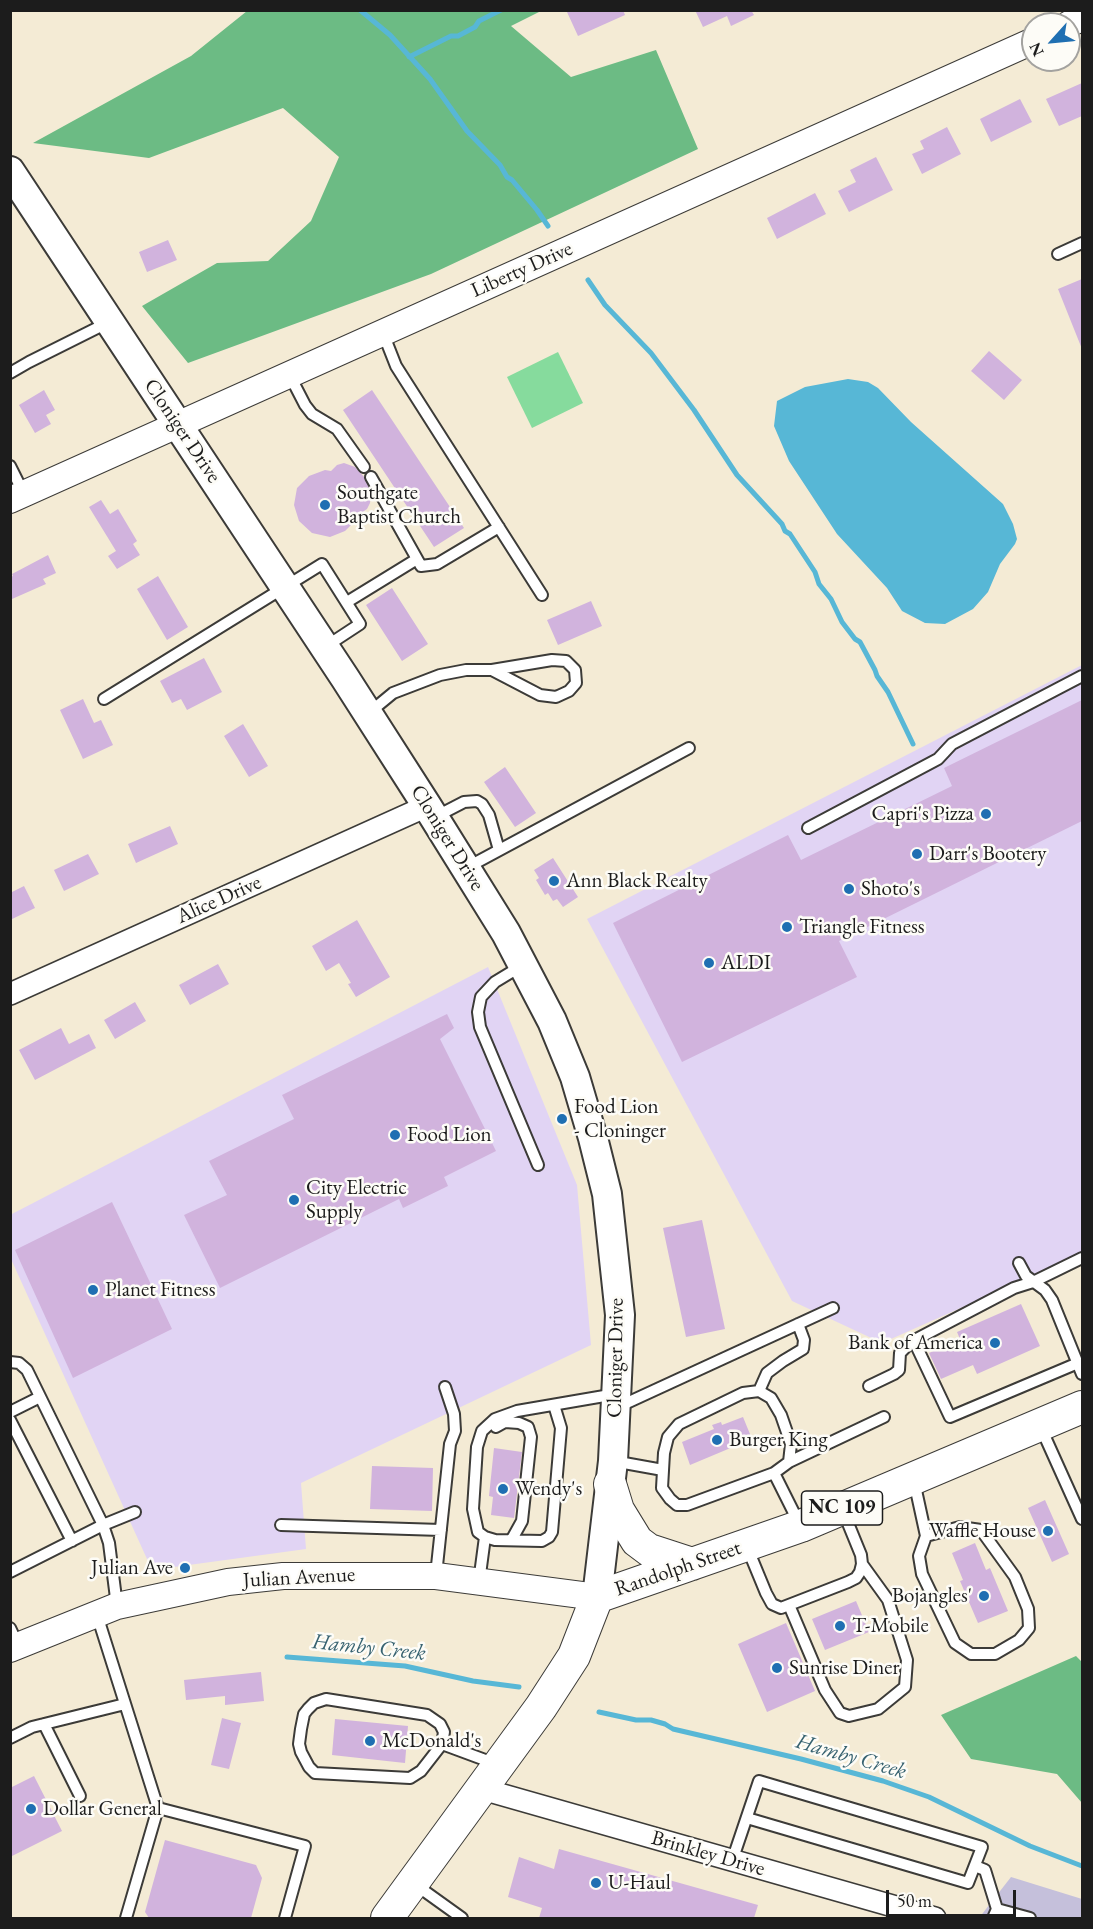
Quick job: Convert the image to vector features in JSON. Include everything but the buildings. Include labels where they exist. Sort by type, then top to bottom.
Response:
[{"type":"main road","name":"Cloniger Drive","points":[[10,171],[368,714],[506,933],[552,1021],[575,1077],[607,1194],[620,1315],[611,1472],[597,1597]]},
{"type":"main road","name":"Randolph Street","points":[[387,1918],[541,1707],[574,1656],[597,1597],[801,1526],[1083,1407]]},
{"type":"main road","points":[[611,1472],[618,1510],[637,1541],[649,1550],[692,1563]]},
{"type":"street","name":"Liberty Drive","points":[[17,497],[1021,46]]},
{"type":"street","name":"Alice Drive","points":[[10,994],[430,812]]},
{"type":"street","name":"Julian Avenue","points":[[13,1641],[107,1610],[228,1582],[283,1576],[436,1576],[597,1597]]},
{"type":"street","name":"Brinkley Drive","points":[[491,1777],[732,1861],[935,1918]]},
{"type":"lane","points":[[1058,254],[1083,243]]},
{"type":"lane","points":[[10,373],[110,322]]},
{"type":"lane","points":[[383,333],[396,366],[542,595]]},
{"type":"lane","points":[[290,375],[312,414],[337,429],[364,467]]},
{"type":"lane","points":[[10,466],[17,497]]},
{"type":"lane","points":[[371,477],[421,566],[437,564],[499,527]]},
{"type":"lane","points":[[347,602],[417,559]]},
{"type":"lane","points":[[104,699],[322,564],[360,624],[325,647]]},
{"type":"lane","points":[[368,714],[393,693],[417,682],[466,670],[492,670],[552,660],[566,661],[575,670],[576,683],[569,691],[556,697],[540,695],[492,670]]},
{"type":"lane","points":[[808,828],[938,759],[952,744],[1083,676]]},
{"type":"lane","points":[[466,868],[689,748]]},
{"type":"lane","points":[[430,812],[464,802],[477,801],[482,804],[489,815],[499,850]]},
{"type":"lane","points":[[523,965],[495,982],[481,997],[478,1012],[480,1027],[538,1165]]},
{"type":"lane","points":[[869,1386],[899,1370],[900,1353],[914,1341],[1014,1288],[1034,1282],[1083,1258]]},
{"type":"lane","points":[[914,1341],[950,1417],[1080,1361],[1052,1300],[1045,1290],[1026,1276],[1019,1263]]},
{"type":"lane","points":[[554,1406],[561,1428],[552,1532],[542,1541],[495,1540],[484,1537],[478,1532],[473,1509],[477,1447],[482,1431],[495,1419],[517,1412],[554,1406],[616,1401],[833,1308]]},
{"type":"lane","points":[[759,1391],[767,1373],[804,1349],[804,1340],[798,1324]]},
{"type":"lane","points":[[10,1362],[19,1362],[27,1370],[110,1543],[107,1610],[125,1704],[158,1808],[126,1918]]},
{"type":"lane","points":[[436,1576],[450,1444],[455,1431],[454,1414],[445,1387]]},
{"type":"lane","points":[[789,1462],[791,1444],[781,1415],[771,1398],[759,1391],[743,1393],[679,1424],[668,1437],[662,1488],[677,1505],[698,1501],[774,1473],[789,1462],[884,1417]]},
{"type":"lane","points":[[10,1412],[40,1397]]},
{"type":"lane","points":[[10,1420],[72,1541]]},
{"type":"lane","points":[[473,1509],[480,1502],[483,1458],[489,1435],[494,1428],[505,1422],[519,1423],[528,1427],[531,1437],[522,1521],[512,1539]]},
{"type":"lane","points":[[1040,1425],[1083,1519]]},
{"type":"lane","points":[[611,1472],[663,1470]]},
{"type":"lane","points":[[774,1473],[801,1526]]},
{"type":"lane","points":[[913,1478],[926,1536],[919,1556],[922,1574],[955,1643],[971,1654],[995,1654],[1019,1640],[1029,1628],[1028,1609],[1015,1577],[981,1530],[960,1527],[926,1536]]},
{"type":"lane","points":[[789,1605],[825,1690],[840,1713],[849,1716],[878,1709],[905,1687],[907,1660],[888,1600],[862,1564],[861,1555],[842,1508]]},
{"type":"lane","points":[[10,1572],[103,1525],[135,1512]]},
{"type":"lane","points":[[281,1525],[441,1530]]},
{"type":"lane","points":[[479,1583],[484,1537]]},
{"type":"lane","points":[[746,1545],[772,1604],[781,1608],[856,1578],[862,1564]]},
{"type":"lane","points":[[326,1699],[427,1715],[440,1724],[444,1732],[442,1744],[422,1771],[410,1778],[315,1773],[304,1759],[299,1744],[304,1714],[314,1703],[326,1699]]},
{"type":"lane","points":[[10,1738],[32,1727],[125,1704]]},
{"type":"lane","points":[[44,1724],[80,1796]]},
{"type":"lane","points":[[442,1744],[491,1777]]},
{"type":"lane","points":[[732,1861],[759,1781],[982,1847],[968,1882],[747,1818]]},
{"type":"lane","points":[[158,1808],[305,1846],[285,1918]]},
{"type":"lane","points":[[975,1866],[985,1870],[995,1914],[1030,1918]]},
{"type":"lane","points":[[413,1883],[462,1918]]},
{"type":"shaded area","points":[[1082,665],[1082,1254],[882,1343],[792,1301],[587,919]]},
{"type":"shaded area","points":[[488,967],[577,1185],[591,1345],[301,1483],[306,1549],[152,1570],[11,1259],[10,1215]]},
{"type":"shaded area","points":[[1011,1877],[1082,1899],[1082,1918],[979,1918]]},
{"type":"green space","points":[[543,10],[511,26],[571,77],[656,50],[698,149],[431,274],[188,363],[142,306],[217,263],[268,261],[311,221],[339,157],[283,108],[149,158],[33,143],[191,56],[247,11]]},
{"type":"green space","points":[[558,352],[583,403],[532,428],[507,377]]},
{"type":"green space","points":[[1076,1656],[1082,1662],[1082,1803],[1057,1774],[971,1759],[941,1715]]},
{"type":"water","points":[[848,379],[868,382],[878,388],[911,422],[1003,504],[1013,524],[1017,539],[1000,564],[988,592],[973,609],[945,624],[925,623],[902,611],[887,588],[837,534],[789,461],[774,426],[777,401],[805,387]]},
{"type":"waterway","points":[[360,10],[390,35],[430,79],[467,131],[500,165],[507,177],[512,180],[548,226]]},
{"type":"waterway","points":[[409,57],[451,36],[458,36],[475,27],[479,21],[501,10]]},
{"type":"waterway","points":[[588,280],[605,305],[651,353],[694,410],[737,475],[790,534],[815,572],[819,584],[831,599],[842,622],[860,642],[913,744]]},
{"type":"waterway","name":"Hamby Creek","points":[[287,1657],[405,1666],[473,1681],[519,1687]]},
{"type":"waterway","name":"Hamby Creek","points":[[599,1712],[636,1720],[651,1720],[673,1729],[883,1781],[929,1797],[1030,1846],[1082,1866]]},
{"type":"place","name":"Southgate Baptist Church","points":[[325,505]]},
{"type":"place","name":"Capri's Pizza","points":[[986,814]]},
{"type":"place","name":"Darr's Bootery","points":[[917,854]]},
{"type":"place","name":"Ann Black Realty","points":[[554,881]]},
{"type":"place","name":"Shoto's","points":[[849,889]]},
{"type":"place","name":"Triangle Fitness","points":[[787,927]]},
{"type":"place","name":"ALDI","points":[[709,963]]},
{"type":"place","name":"Food Lion - Cloninger","points":[[562,1119]]},
{"type":"place","name":"Food Lion","points":[[395,1135]]},
{"type":"place","name":"City Electric Supply","points":[[294,1200]]},
{"type":"place","name":"Planet Fitness","points":[[93,1290]]},
{"type":"place","name":"Bank of America","points":[[995,1343]]},
{"type":"place","name":"Burger King","points":[[717,1440]]},
{"type":"place","name":"Wendy's","points":[[503,1489]]},
{"type":"place","name":"Waffle House","points":[[1048,1531]]},
{"type":"place","name":"Julian Ave","points":[[185,1568]]},
{"type":"place","name":"Bojangles'","points":[[984,1596]]},
{"type":"place","name":"T-Mobile","points":[[840,1626]]},
{"type":"place","name":"Sunrise Diner","points":[[777,1668]]},
{"type":"place","name":"McDonald's","points":[[370,1741]]},
{"type":"place","name":"Dollar General","points":[[31,1809]]},
{"type":"place","name":"U-Haul","points":[[596,1883]]}]
